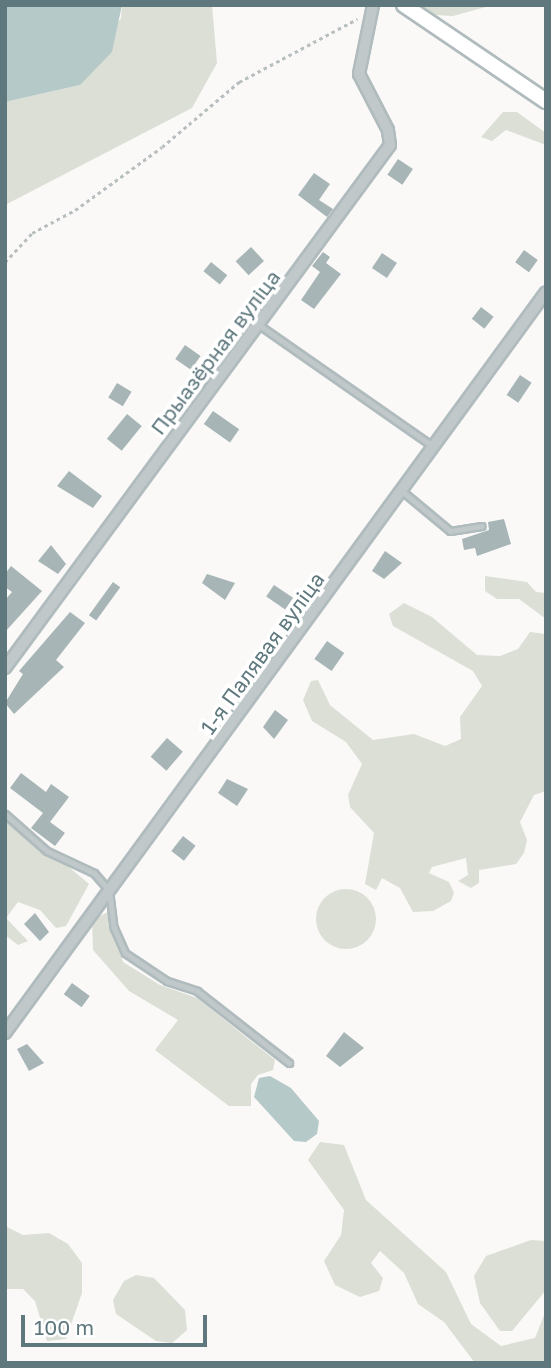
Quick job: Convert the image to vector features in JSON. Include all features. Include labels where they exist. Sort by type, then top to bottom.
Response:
[{"type":"main road","points":[[404,5],[546,100]]},
{"type":"street","name":"Прыазёрная вуліца","points":[[5,668],[390,145],[359,74],[361,44],[372,7]]},
{"type":"street","name":"1-я Палявая вуліца","points":[[5,1033],[546,292]]},
{"type":"lane","points":[[259,325],[434,447]]},
{"type":"lane","points":[[402,491],[450,531],[482,526]]},
{"type":"lane","points":[[5,814],[47,851],[93,873],[109,890],[114,928],[125,953],[167,981],[197,991],[289,1063]]},
{"type":"path","points":[[5,262],[32,233],[75,210],[162,147],[239,82],[342,31],[372,7]]},
{"type":"shaded area","points":[[5,5],[122,5],[112,52],[80,85],[5,102]]},
{"type":"shaded area","points":[[122,5],[212,5],[217,63],[192,108],[5,205],[5,102],[80,85],[121,18]]},
{"type":"shaded area","points":[[422,5],[493,5],[453,16],[435,15]]},
{"type":"shaded area","points":[[503,112],[517,112],[546,133],[546,145],[506,130],[492,141],[481,137]]},
{"type":"shaded area","points":[[485,576],[527,582],[536,592],[546,593],[546,619],[519,599],[497,599],[485,591]]},
{"type":"shaded area","points":[[404,603],[432,617],[477,655],[500,656],[518,649],[530,632],[546,634],[546,791],[534,795],[520,822],[527,840],[524,853],[516,864],[479,870],[479,883],[471,888],[458,881],[468,875],[466,858],[432,867],[429,873],[449,882],[454,893],[451,901],[433,911],[413,912],[400,888],[382,878],[376,890],[365,884],[374,833],[350,807],[348,795],[362,764],[346,742],[312,721],[303,700],[311,681],[318,680],[330,705],[373,740],[414,734],[445,746],[461,739],[460,717],[482,686],[473,671],[393,626],[389,614]]},
{"type":"shaded area","points":[[5,813],[89,884],[66,926],[56,928],[40,910],[18,902],[6,918],[28,941],[18,945],[5,935]]},
{"type":"shaded area","points":[[346,889],[367,898],[376,919],[367,940],[346,949],[325,940],[316,919],[325,898]]},
{"type":"shaded area","points":[[108,912],[123,962],[160,985],[197,998],[275,1060],[273,1070],[258,1075],[251,1084],[251,1106],[229,1106],[155,1050],[178,1020],[129,991],[93,950],[92,920]]},
{"type":"shaded area","points":[[270,1076],[291,1088],[319,1121],[317,1134],[306,1142],[294,1141],[254,1097],[259,1078]]},
{"type":"shaded area","points":[[320,1142],[344,1145],[366,1200],[446,1272],[471,1324],[501,1346],[535,1338],[546,1310],[546,1363],[475,1363],[444,1322],[418,1304],[404,1273],[380,1251],[371,1263],[383,1278],[379,1291],[360,1297],[335,1285],[324,1261],[341,1235],[344,1210],[308,1160]]},
{"type":"shaded area","points":[[5,1226],[23,1235],[49,1233],[68,1244],[82,1263],[82,1293],[66,1339],[47,1341],[35,1301],[23,1289],[7,1289],[5,1296]]},
{"type":"shaded area","points":[[531,1240],[546,1241],[546,1290],[512,1331],[500,1331],[480,1303],[474,1276],[486,1256]]},
{"type":"shaded area","points":[[136,1275],[154,1278],[185,1310],[187,1330],[172,1343],[156,1341],[116,1314],[113,1300],[124,1281]]},
{"type":"building","points":[[398,159],[413,169],[402,185],[387,175]]},
{"type":"building","points":[[314,173],[330,184],[319,200],[333,209],[327,217],[298,195]]},
{"type":"building","points":[[251,247],[264,261],[249,275],[236,261]]},
{"type":"building","points":[[524,250],[538,260],[529,272],[515,262]]},
{"type":"building","points":[[323,252],[330,257],[326,263],[341,274],[314,309],[301,300],[320,272],[312,266]]},
{"type":"building","points":[[382,253],[397,263],[387,278],[372,268]]},
{"type":"building","points":[[211,262],[227,275],[220,285],[203,271]]},
{"type":"building","points":[[481,307],[494,317],[484,329],[472,319]]},
{"type":"building","points":[[185,345],[201,356],[191,370],[175,359]]},
{"type":"building","points":[[520,375],[532,383],[518,403],[507,395]]},
{"type":"building","points":[[117,383],[132,392],[123,406],[108,398]]},
{"type":"building","points":[[213,411],[239,429],[230,442],[204,424]]},
{"type":"building","points":[[127,414],[142,426],[122,451],[107,439]]},
{"type":"building","points":[[69,471],[102,496],[93,508],[57,486]]},
{"type":"building","points":[[504,519],[511,544],[477,556],[475,548],[464,550],[462,539],[489,530],[488,522]]},
{"type":"building","points":[[51,545],[66,564],[58,574],[38,561]]},
{"type":"building","points":[[385,551],[402,563],[384,579],[372,571]]},
{"type":"building","points":[[11,566],[42,591],[5,632],[5,600],[12,592],[5,587],[5,574]]},
{"type":"building","points":[[207,574],[235,583],[225,600],[202,583]]},
{"type":"building","points":[[113,582],[120,587],[96,620],[89,615]]},
{"type":"building","points":[[274,585],[293,598],[285,609],[266,597]]},
{"type":"building","points":[[70,612],[85,623],[56,660],[64,667],[14,714],[5,703],[23,674],[19,671]]},
{"type":"building","points":[[327,641],[344,653],[332,671],[314,659]]},
{"type":"building","points":[[275,710],[288,720],[274,739],[263,727]]},
{"type":"building","points":[[167,738],[183,752],[166,771],[151,757]]},
{"type":"building","points":[[21,773],[46,792],[51,784],[69,797],[50,822],[65,833],[55,846],[31,828],[43,813],[10,788]]},
{"type":"building","points":[[227,779],[248,789],[237,806],[218,793]]},
{"type":"building","points":[[183,836],[196,846],[184,861],[171,851]]},
{"type":"building","points":[[35,913],[49,932],[40,941],[24,924]]},
{"type":"building","points":[[72,983],[90,996],[82,1007],[64,994]]},
{"type":"building","points":[[344,1032],[364,1048],[340,1067],[326,1056]]},
{"type":"building","points":[[27,1044],[44,1063],[29,1071],[17,1049]]}]
